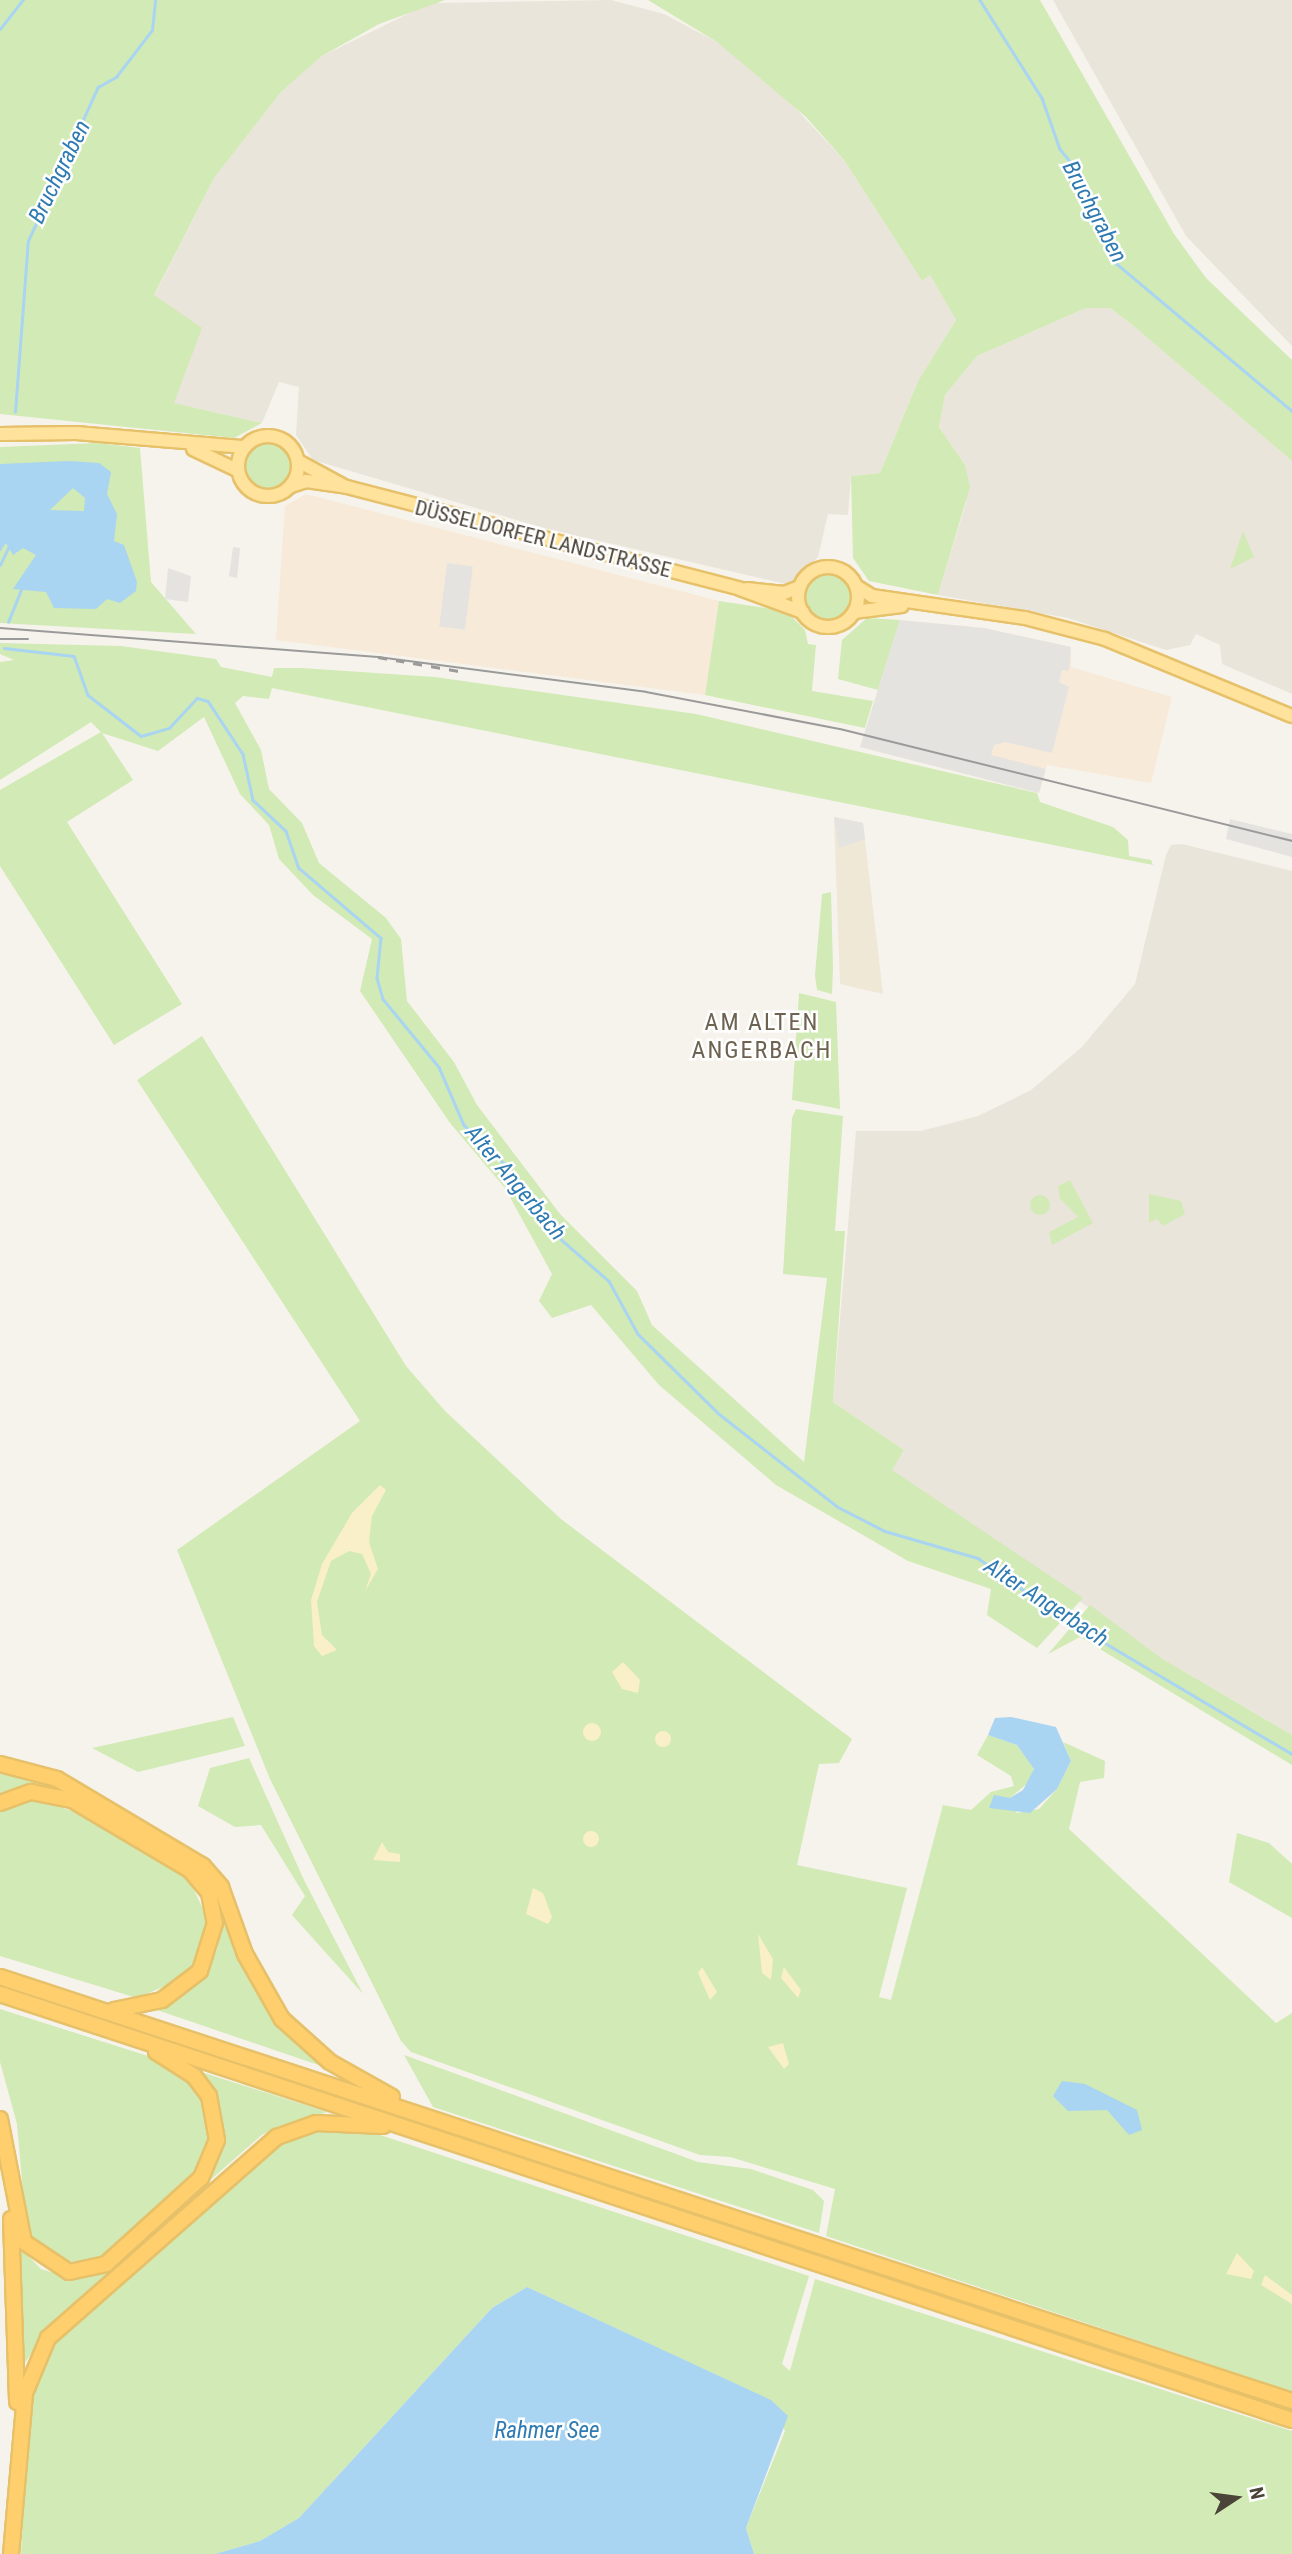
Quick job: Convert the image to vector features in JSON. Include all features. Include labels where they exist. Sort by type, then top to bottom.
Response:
[{"type":"highway","points":[[0,1763],[57,1779],[194,1858],[221,1887],[245,1954],[282,2019],[330,2062],[418,2112]]},
{"type":"highway","points":[[0,1803],[31,1792],[72,1800],[191,1870],[209,1893],[215,1923],[200,1970],[140,2010],[101,2010]]},
{"type":"highway","points":[[1,1978],[418,2112],[845,2257],[1292,2401]]},
{"type":"highway","points":[[2,1995],[422,2131],[792,2258],[1292,2420]]},
{"type":"highway","points":[[9,2183],[24,2242],[69,2272],[91,2270],[122,2254],[201,2178],[217,2140],[209,2096],[194,2076],[131,2038]]},
{"type":"highway","points":[[0,2119],[9,2183],[18,2437],[11,2554]]},
{"type":"highway","points":[[18,2437],[30,2372],[48,2339],[259,2150],[316,2123],[422,2131]]},
{"type":"main road","points":[[0,434],[76,433],[183,445],[244,447],[275,436],[290,446],[298,461],[290,486],[272,496],[258,495],[237,470],[183,445]]},
{"type":"main road","points":[[237,470],[244,447]]},
{"type":"main road","name":"DÜSSELDORFER LANDSTRASSE","points":[[298,461],[347,488]]},
{"type":"main road","name":"DÜSSELDORFER LANDSTRASSE","points":[[290,486],[306,481],[347,488],[740,589],[803,612]]},
{"type":"main road","points":[[920,605],[853,612],[826,626],[803,612],[800,587],[814,571],[830,567],[872,596],[1025,618],[1105,639],[1292,716]]},
{"type":"main road","points":[[853,612],[856,586]]},
{"type":"main road","name":"DÜSSELDORFER LANDSTRASSE","points":[[740,589],[784,593],[800,587]]},
{"type":"shaded area","points":[[611,0],[664,14],[717,42],[770,81],[844,160],[922,281],[930,275],[956,320],[918,381],[880,473],[851,476],[848,515],[828,514],[818,557],[790,585],[544,528],[313,460],[296,435],[299,387],[279,382],[262,423],[173,403],[154,296],[214,178],[281,92],[322,56],[430,3]]},
{"type":"shaded area","points":[[1053,0],[1292,0],[1292,346],[1186,236]]},
{"type":"shaded area","points":[[1086,308],[1110,308],[1292,461],[1292,694],[1222,664],[1220,645],[1196,634],[1190,645],[1166,650],[1068,618],[938,595],[966,503],[965,465],[939,427],[945,395],[977,356]]},
{"type":"shaded area","points":[[306,494],[719,601],[705,695],[276,640],[285,506]]},
{"type":"shaded area","points":[[233,547],[240,548],[237,578],[229,576]]},
{"type":"shaded area","points":[[447,563],[473,566],[465,630],[439,627]]},
{"type":"shaded area","points":[[168,568],[191,576],[188,602],[165,599]]},
{"type":"shaded area","points":[[900,620],[984,628],[1071,647],[1071,667],[1172,697],[1151,783],[1047,765],[1039,793],[860,747]]},
{"type":"shaded area","points":[[900,620],[984,628],[1071,647],[1069,671],[1062,670],[1059,682],[1069,687],[1052,753],[1005,742],[994,745],[991,755],[1046,769],[1039,793],[860,747]]},
{"type":"shaded area","points":[[834,817],[863,823],[883,994],[840,984]]},
{"type":"shaded area","points":[[834,817],[863,823],[865,839],[839,848]]},
{"type":"shaded area","points":[[1230,819],[1292,834],[1292,857],[1226,839]]},
{"type":"shaded area","points":[[1182,844],[1292,871],[1292,1735],[1161,1658],[891,1470],[904,1450],[833,1402],[856,1131],[921,1131],[978,1116],[1031,1090],[1081,1048],[1135,984],[1166,855],[1171,845]]},
{"type":"green space","points":[[0,0],[445,0],[379,24],[322,56],[281,92],[214,178],[154,295],[202,328],[174,403],[262,423],[234,438],[0,414]]},
{"type":"green space","points":[[648,0],[1040,0],[1174,234],[1206,278],[1292,360],[1292,461],[1110,308],[1086,308],[977,356],[945,395],[939,427],[965,465],[970,487],[938,595],[869,581],[853,558],[851,476],[880,473],[918,381],[956,320],[930,275],[922,281],[844,160],[806,117],[717,42]]},
{"type":"green space","points":[[268,442],[285,449],[292,466],[285,483],[268,490],[251,483],[244,466],[251,449]]},
{"type":"green space","points":[[98,443],[140,448],[151,582],[196,634],[0,623],[0,447]]},
{"type":"green space","points":[[1243,531],[1254,557],[1230,569]]},
{"type":"green space","points":[[829,574],[846,581],[853,598],[846,615],[829,622],[812,615],[805,598],[812,581]]},
{"type":"green space","points":[[719,601],[786,611],[805,630],[808,644],[816,645],[812,691],[873,701],[865,728],[705,695]]},
{"type":"green space","points":[[867,618],[900,620],[878,690],[838,679],[842,640]]},
{"type":"green space","points":[[0,643],[121,646],[216,659],[221,667],[272,677],[274,668],[301,668],[435,677],[696,714],[1037,793],[1040,802],[1113,827],[1128,840],[1129,856],[1151,860],[1153,865],[272,688],[269,699],[243,696],[235,703],[261,750],[269,789],[302,823],[319,863],[386,918],[401,939],[407,1001],[454,1062],[477,1105],[560,1214],[637,1291],[652,1325],[804,1462],[827,1278],[783,1274],[792,1118],[796,1109],[843,1116],[835,1231],[845,1231],[833,1402],[904,1450],[892,1470],[1083,1598],[1037,1648],[987,1615],[991,1589],[908,1561],[776,1485],[659,1385],[591,1305],[552,1318],[539,1301],[552,1274],[505,1188],[450,1123],[360,991],[372,939],[313,895],[279,859],[269,825],[240,794],[204,717],[158,751],[102,733],[133,780],[67,822],[182,1004],[114,1045],[0,866],[0,790],[101,732],[91,722],[0,780],[0,662],[14,660],[0,654]]},
{"type":"green space","points":[[831,892],[832,994],[817,990],[815,975],[822,894]]},
{"type":"green space","points":[[799,993],[836,1002],[840,1109],[792,1100]]},
{"type":"green space","points":[[202,1036],[406,1366],[445,1411],[561,1519],[852,1739],[839,1763],[819,1764],[797,1865],[907,1888],[879,1997],[891,2000],[943,1805],[971,1810],[991,1792],[1014,1786],[1011,1776],[977,1755],[988,1735],[1017,1745],[1034,1768],[1030,1781],[1010,1798],[1017,1813],[1039,1809],[1057,1789],[1071,1761],[1063,1742],[1105,1761],[1104,1778],[1080,1782],[1069,1829],[1276,2023],[1292,2013],[1292,2392],[826,2236],[835,2189],[730,2157],[700,2155],[411,2052],[401,2041],[270,1779],[177,1550],[360,1421],[137,1080]]},
{"type":"green space","points":[[1070,1180],[1093,1223],[1052,1245],[1049,1232],[1078,1217],[1060,1199],[1058,1186]]},
{"type":"green space","points":[[1149,1194],[1181,1201],[1185,1214],[1163,1226],[1157,1219],[1149,1223]]},
{"type":"green space","points":[[1040,1195],[1047,1198],[1050,1205],[1047,1212],[1040,1215],[1033,1212],[1030,1205],[1033,1198]]},
{"type":"green space","points":[[1090,1605],[1161,1658],[1292,1735],[1292,1765],[1080,1637],[1048,1654]]},
{"type":"green space","points":[[233,1717],[245,1746],[138,1772],[92,1748]]},
{"type":"green space","points":[[249,1758],[304,1880],[363,1994],[292,1915],[305,1896],[261,1825],[235,1827],[198,1806],[210,1768]]},
{"type":"green space","points":[[0,1769],[50,1782],[74,1796],[30,1787],[0,1797]]},
{"type":"green space","points":[[37,1799],[86,1816],[187,1876],[206,1915],[206,1939],[186,1977],[137,1998],[0,1956],[0,1810]]},
{"type":"green space","points":[[1237,1833],[1269,1843],[1292,1864],[1292,1918],[1229,1882]]},
{"type":"green space","points":[[210,1882],[257,1993],[276,2023],[333,2070],[154,2009],[190,1989],[217,1950],[222,1922]]},
{"type":"green space","points":[[0,2009],[167,2062],[204,2097],[210,2141],[195,2176],[99,2261],[67,2262],[25,2234],[16,2199],[23,2192],[17,2124],[0,2062]]},
{"type":"green space","points":[[404,2055],[698,2162],[751,2169],[813,2190],[824,2201],[819,2233],[433,2107]]},
{"type":"green space","points":[[198,2071],[327,2112],[263,2134],[200,2189],[216,2161],[222,2131],[221,2111]]},
{"type":"green space","points":[[315,2127],[368,2131],[809,2276],[782,2364],[790,2371],[815,2279],[1292,2431],[1292,2554],[754,2554],[746,2528],[785,2431],[770,2400],[527,2287],[492,2308],[299,2518],[260,2541],[215,2554],[21,2554],[30,2399],[43,2355],[60,2332],[279,2140]]},
{"type":"green space","points":[[17,2245],[41,2269],[67,2277],[119,2262],[53,2322],[22,2367]]},
{"type":"sand","points":[[380,1485],[386,1490],[372,1516],[369,1542],[378,1569],[365,1591],[371,1574],[362,1554],[349,1551],[331,1561],[317,1602],[322,1635],[337,1650],[322,1656],[314,1646],[311,1600],[322,1564],[352,1513]]},
{"type":"sand","points":[[623,1662],[640,1680],[638,1693],[622,1689],[612,1672]]},
{"type":"sand","points":[[592,1723],[598,1726],[601,1732],[598,1738],[592,1741],[586,1738],[583,1732],[586,1726]]},
{"type":"sand","points":[[660,1731],[666,1731],[671,1739],[669,1745],[660,1747],[655,1742],[655,1736]]},
{"type":"sand","points":[[591,1831],[599,1839],[591,1847],[583,1839]]},
{"type":"sand","points":[[382,1842],[388,1852],[400,1854],[400,1862],[373,1860]]},
{"type":"sand","points":[[533,1888],[543,1893],[552,1917],[548,1924],[526,1914]]},
{"type":"sand","points":[[758,1934],[773,1959],[771,1980],[762,1973]]},
{"type":"sand","points":[[702,1967],[717,1992],[710,2000],[698,1973]]},
{"type":"sand","points":[[784,1967],[801,1990],[798,1998],[781,1978]]},
{"type":"sand","points":[[783,2043],[789,2064],[784,2069],[768,2047]]},
{"type":"sand","points":[[1237,2253],[1254,2271],[1251,2279],[1226,2274]]},
{"type":"sand","points":[[1265,2275],[1292,2295],[1292,2304],[1261,2285]]},
{"type":"water","points":[[69,461],[99,463],[111,472],[107,494],[117,514],[114,541],[124,545],[137,582],[136,591],[120,603],[107,599],[96,609],[54,608],[46,592],[13,589],[36,555],[23,548],[13,555],[6,543],[0,552],[0,464]],"holes":[[[73,488],[85,498],[84,511],[50,510]]]},
{"type":"water","points":[[1011,1717],[1056,1727],[1071,1761],[1057,1789],[1030,1813],[989,1808],[994,1795],[1010,1798],[1023,1790],[1034,1769],[1017,1745],[988,1735],[995,1718]]},
{"type":"water","points":[[1062,2081],[1085,2084],[1137,2110],[1142,2130],[1129,2135],[1107,2110],[1068,2111],[1053,2096]]},
{"type":"water","name":"Rahmer See","points":[[527,2287],[771,2400],[788,2416],[746,2528],[754,2554],[215,2554],[260,2541],[299,2518],[492,2308]]},
{"type":"waterway","points":[[0,29],[23,0]]},
{"type":"waterway","name":"Bruchgraben","points":[[15,412],[28,241],[98,87],[116,77],[152,30],[155,0]]},
{"type":"waterway","name":"Bruchgraben","points":[[980,0],[1042,98],[1060,149],[1077,170],[1117,264],[1292,411]]},
{"type":"waterway","name":"Alter Angerbach","points":[[0,565],[9,546]]},
{"type":"waterway","name":"Alter Angerbach","points":[[8,622],[21,589]]},
{"type":"waterway","name":"Alter Angerbach","points":[[4,648],[74,656],[88,695],[141,736],[169,728],[197,698],[208,701],[243,754],[253,800],[286,831],[299,868],[381,938],[377,978],[383,999],[439,1067],[464,1125],[514,1173],[548,1228],[609,1281],[638,1334],[718,1413],[838,1507],[885,1531],[978,1558],[1063,1618],[1292,1754]]},
{"type":"tram line","points":[[0,628],[378,657],[646,692],[840,729],[1292,841]]},
{"type":"tram line","points":[[0,639],[28,639]]},
{"type":"railway","points":[[378,657],[465,672]]},
{"type":"district","name":"AM ALTEN ANGERBACH","points":[[762,1037]]}]
